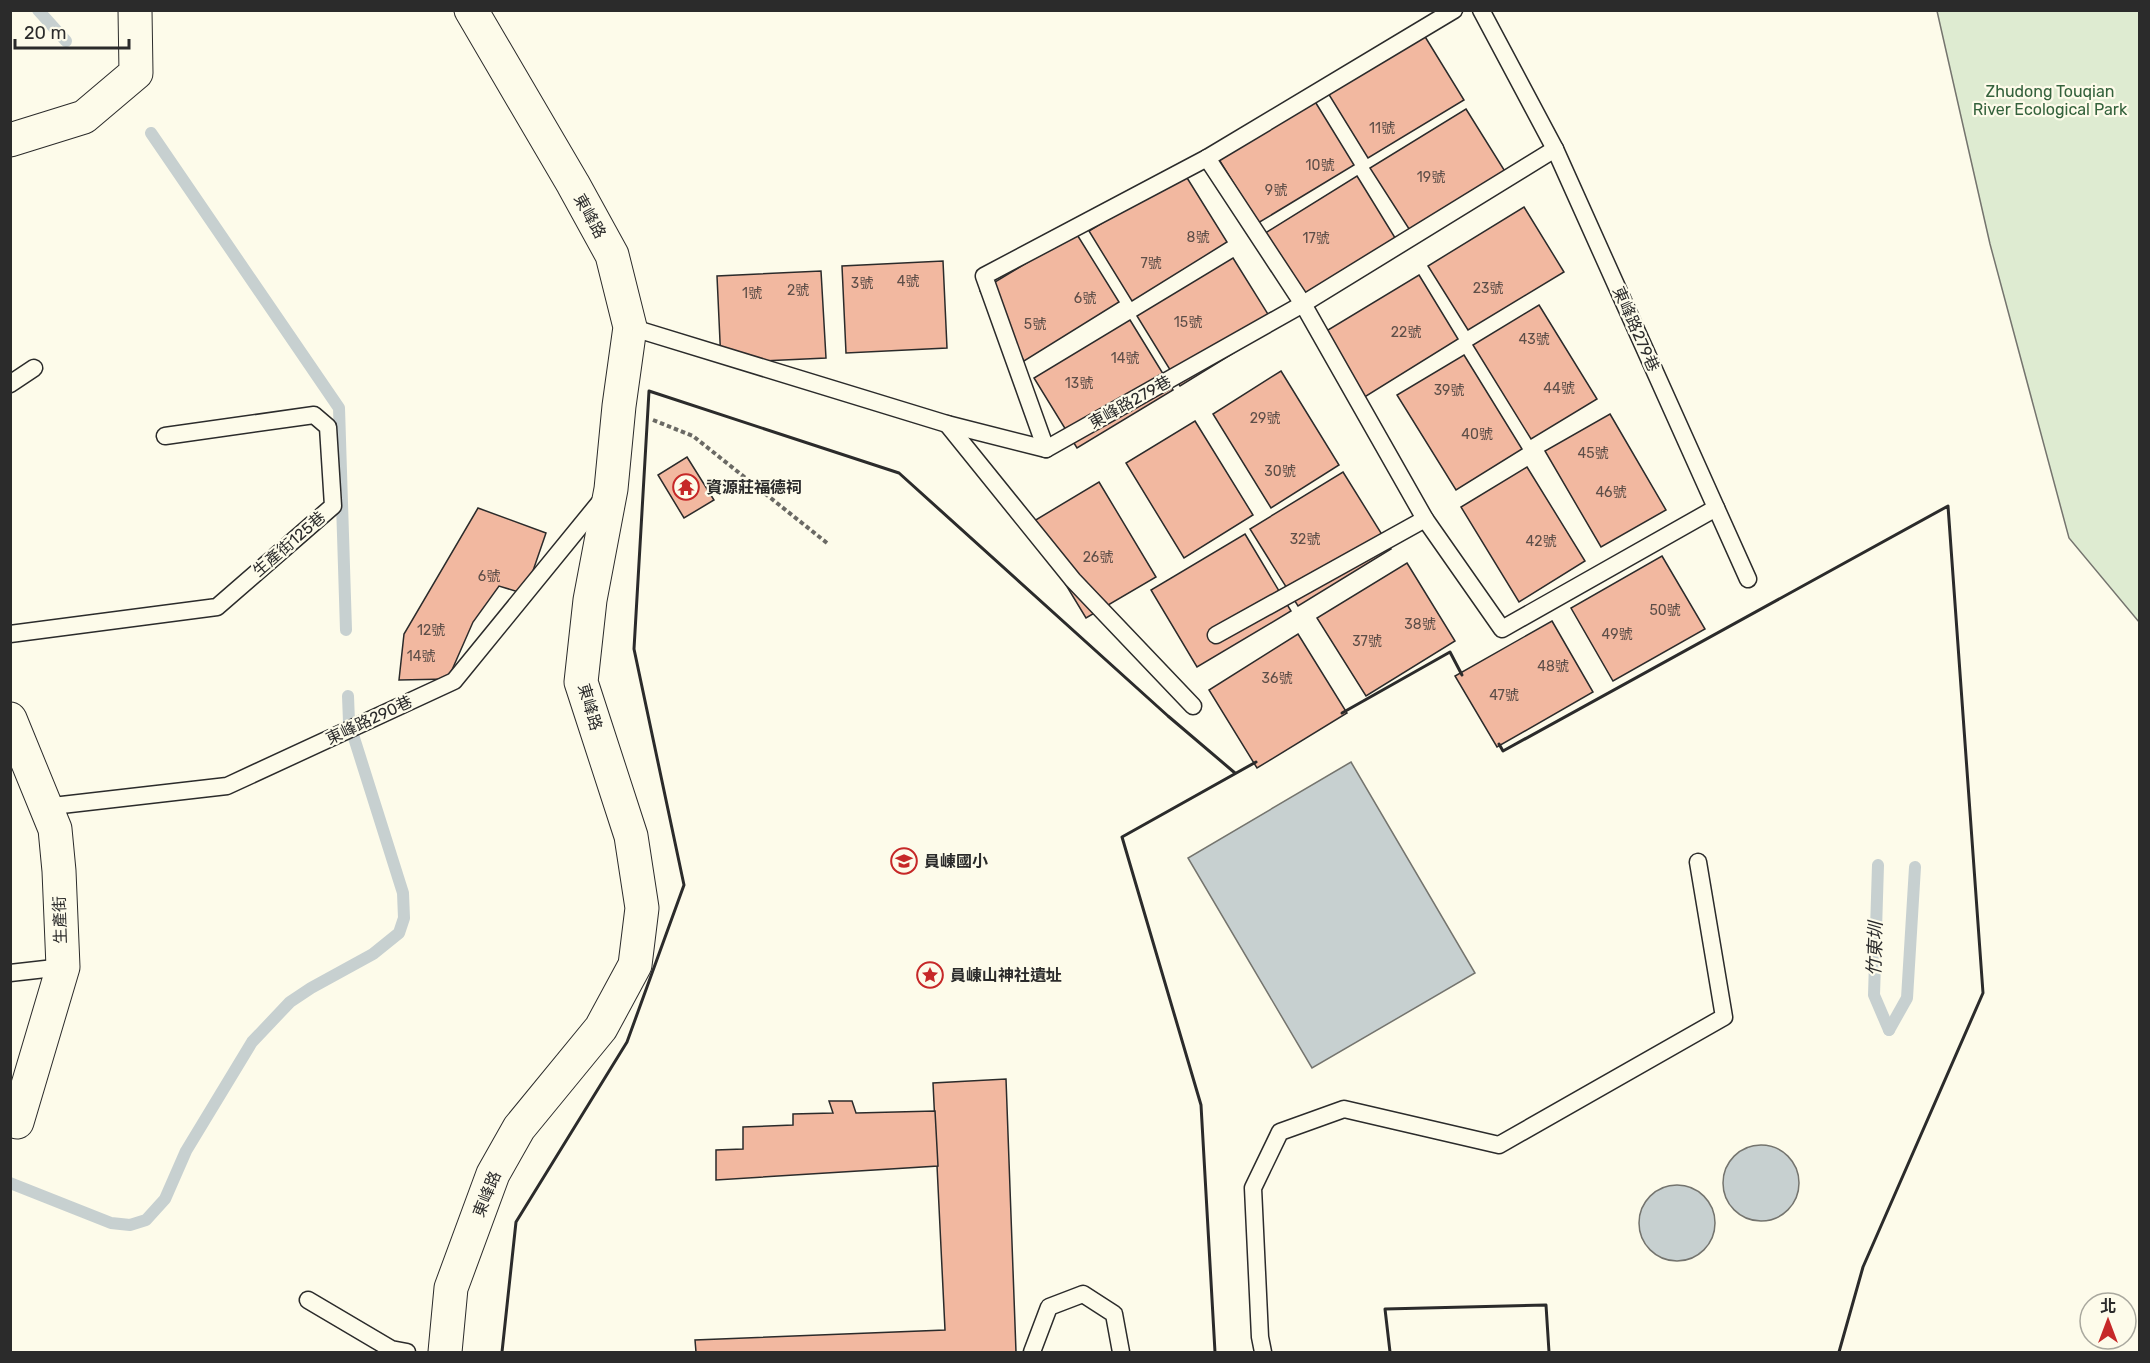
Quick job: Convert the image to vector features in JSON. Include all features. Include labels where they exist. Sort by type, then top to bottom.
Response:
[{"type":"main road","points":[[10,140],[84,117],[136,73],[135,10]]},
{"type":"main road","name":"東峰路","points":[[445,1353],[452,1288],[493,1174],[519,1128],[601,1028],[635,965],[642,908],[631,836],[581,682],[591,600],[611,489],[630,327],[612,255],[471,10]]},
{"type":"main road","name":"生產街","points":[[10,719],[44,807],[55,829],[63,968],[17,1122]]},
{"type":"lane","points":[[1046,449],[984,276],[1207,158],[1454,10]]},
{"type":"lane","name":"東峰路279巷","points":[[1481,10],[1555,149],[1748,579]]},
{"type":"lane","name":"東峰路279巷","points":[[1046,449],[1303,304],[1555,149]]},
{"type":"lane","points":[[1207,158],[1303,304],[1425,519],[1502,629],[1716,508]]},
{"type":"lane","points":[[630,327],[947,424],[1046,449]]},
{"type":"lane","points":[[10,384],[34,368]]},
{"type":"lane","name":"生產街125巷","points":[[10,634],[217,607],[333,506],[328,427],[314,415],[165,435]]},
{"type":"lane","points":[[947,424],[1073,580],[1193,706]]},
{"type":"lane","name":"東峰路290巷","points":[[44,807],[228,786],[454,681],[611,489]]},
{"type":"lane","points":[[1216,635],[1425,519]]},
{"type":"lane","points":[[1263,1353],[1260,1337],[1253,1188],[1280,1132],[1344,1109],[1499,1145],[1724,1017],[1698,862]]},
{"type":"lane","points":[[10,974],[63,968]]},
{"type":"lane","points":[[1032,1353],[1049,1307],[1083,1294],[1114,1314],[1120,1353]]},
{"type":"lane","points":[[308,1300],[391,1349],[407,1353]]},
{"type":"path","points":[[619,406],[693,436],[826,543]]},
{"type":"green space","name":"Zhudong Touqian River Ecological Park","points":[[1937,11],[2139,11],[2139,622],[2069,538],[1990,244]]},
{"type":"shaded area","points":[[1351,762],[1475,973],[1312,1068],[1188,858]]},
{"type":"shaded area","points":[[1754,1145],[1768,1145],[1782,1151],[1793,1162],[1799,1176],[1796,1198],[1788,1210],[1768,1221],[1754,1221],[1740,1215],[1729,1204],[1723,1190],[1723,1176],[1729,1162],[1740,1151]]},
{"type":"shaded area","points":[[1670,1185],[1684,1185],[1698,1191],[1709,1202],[1715,1216],[1712,1238],[1704,1250],[1684,1261],[1670,1261],[1656,1255],[1645,1244],[1639,1230],[1639,1216],[1645,1202],[1656,1191]]},
{"type":"building","points":[[1424,35],[1464,100],[1368,158],[1328,93]]},
{"type":"building","points":[[1311,95],[1354,165],[1258,223],[1215,153]]},
{"type":"building","points":[[1466,109],[1506,173],[1411,232],[1370,168]]},
{"type":"building","points":[[1184,173],[1227,242],[1132,301],[1089,231]]},
{"type":"building","points":[[1357,176],[1397,241],[1302,299],[1262,235]]},
{"type":"building","points":[[1524,207],[1564,272],[1468,330],[1428,266]]},
{"type":"building","points":[[1076,233],[1119,302],[1024,361],[980,291]]},
{"type":"building","points":[[1233,258],[1276,327],[1180,386],[1137,316]]},
{"type":"building","points":[[943,261],[947,348],[846,353],[842,266]]},
{"type":"building","points":[[821,271],[826,358],[721,363],[717,276]]},
{"type":"building","points":[[1419,275],[1458,339],[1363,398],[1323,333]]},
{"type":"building","points":[[1539,305],[1597,399],[1531,439],[1473,345]]},
{"type":"building","points":[[1130,320],[1173,390],[1077,448],[1034,378]]},
{"type":"building","points":[[1464,355],[1522,449],[1456,490],[1397,395]]},
{"type":"building","points":[[1281,371],[1339,465],[1271,508],[1213,414]]},
{"type":"building","points":[[1610,414],[1666,510],[1601,547],[1545,451]]},
{"type":"building","points":[[1195,421],[1253,515],[1184,558],[1126,463]]},
{"type":"building","name":"資源莊福德祠","points":[[687,457],[714,500],[684,518],[658,475]]},
{"type":"building","points":[[1527,467],[1585,561],[1519,602],[1461,507]]},
{"type":"building","points":[[1343,472],[1391,549],[1298,606],[1250,529]]},
{"type":"building","points":[[1099,482],[1156,577],[1086,618],[1029,524]]},
{"type":"building","points":[[478,508],[546,533],[525,594],[499,586],[473,622],[448,679],[399,680],[404,634]]},
{"type":"building","points":[[1245,534],[1291,611],[1197,667],[1151,590]]},
{"type":"building","points":[[1662,556],[1705,629],[1613,681],[1571,608]]},
{"type":"building","points":[[1407,563],[1455,641],[1366,696],[1317,618]]},
{"type":"building","points":[[1552,621],[1593,692],[1497,747],[1455,676]]},
{"type":"building","points":[[1298,634],[1347,713],[1257,768],[1209,690]]},
{"type":"building","points":[[1006,1079],[1016,1352],[696,1352],[695,1340],[945,1330],[933,1083]]},
{"type":"building","points":[[829,1101],[852,1101],[856,1113],[935,1111],[938,1166],[716,1180],[716,1150],[743,1149],[743,1127],[793,1125],[793,1114],[833,1113]]},
{"type":"waterway","points":[[38,10],[66,41]]},
{"type":"waterway","points":[[151,133],[339,408],[346,630]]},
{"type":"waterway","points":[[10,1183],[111,1223],[130,1225],[146,1220],[165,1199],[186,1151],[252,1042],[290,1002],[373,954],[399,933],[404,918],[403,893],[349,722],[348,696]]},
{"type":"waterway","name":"竹東圳","points":[[1878,865],[1874,995],[1889,1030]]},
{"type":"waterway","points":[[1889,1030],[1907,998],[1915,867]]},
{"type":"wall","points":[[502,1352],[516,1222],[627,1042],[684,885],[634,649],[649,391],[899,473],[1168,716],[1235,773]]},
{"type":"wall","points":[[1499,744],[1503,751],[1948,506],[1983,993],[1863,1267],[1839,1352]]},
{"type":"wall","points":[[1342,713],[1450,652],[1462,675]]},
{"type":"wall","points":[[1215,1352],[1201,1105],[1122,837],[1256,762]]},
{"type":"wall","points":[[1390,1352],[1385,1309],[1546,1305],[1549,1352]]},
{"type":"place","name":"資源莊福德祠","points":[[686,487]]},
{"type":"place","name":"員崠國小","points":[[904,861]]},
{"type":"place","name":"員崠山神社遺址","points":[[930,975]]}]
